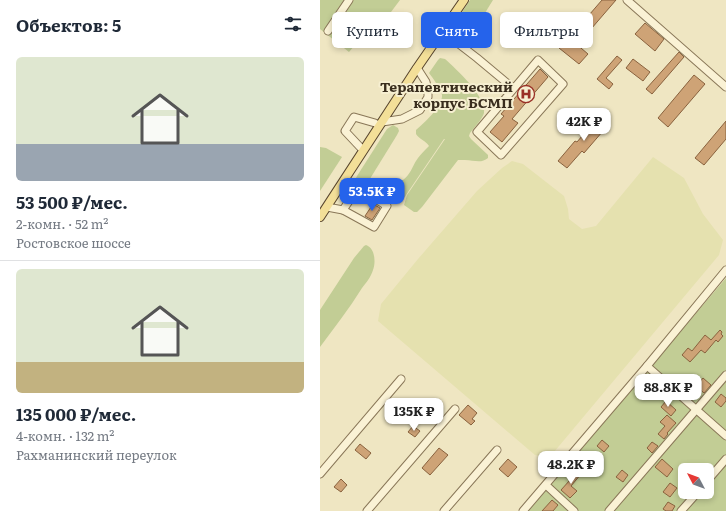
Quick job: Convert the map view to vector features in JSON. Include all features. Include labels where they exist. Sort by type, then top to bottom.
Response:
[{"type":"main road","points":[[323,208],[344,181],[378,122],[457,0]]},
{"type":"main road","points":[[455,12],[464,0]]},
{"type":"main road","points":[[320,217],[323,208],[360,147],[431,48]]},
{"type":"street","points":[[328,31],[349,0]]},
{"type":"street","points":[[627,0],[726,87]]},
{"type":"street","points":[[464,48],[513,88]]},
{"type":"street","points":[[538,60],[563,84],[501,155],[477,132],[513,88],[538,60]]},
{"type":"street","points":[[360,147],[345,131],[354,117],[378,122],[402,119],[420,110],[428,97],[428,90],[426,82],[417,68]]},
{"type":"street","points":[[323,208],[343,210],[374,227],[387,206],[369,195],[366,199],[353,195],[344,181]]},
{"type":"street","points":[[343,210],[353,195]]},
{"type":"street","points":[[523,511],[546,486],[726,270]]},
{"type":"street","points":[[647,366],[726,436]]},
{"type":"street","points":[[609,511],[726,375]]},
{"type":"street","points":[[320,474],[402,379]]},
{"type":"street","points":[[367,511],[455,409]]},
{"type":"street","points":[[444,511],[497,450]]},
{"type":"street","points":[[714,473],[726,459]]},
{"type":"street","points":[[546,486],[574,511]]},
{"type":"street","points":[[681,511],[692,499]]},
{"type":"shaded area","points":[[653,157],[684,178],[703,214],[723,240],[719,255],[549,458],[535,455],[378,321],[381,304],[477,191],[512,161],[523,164],[564,196],[569,219],[582,229],[596,226]]},
{"type":"green space","points":[[320,0],[400,0],[391,12],[332,12],[332,39],[320,29]]},
{"type":"green space","points":[[470,0],[493,0],[486,12],[462,12]]},
{"type":"green space","points":[[344,48],[352,48],[349,52]]},
{"type":"green space","points":[[440,58],[445,59],[463,76],[481,99],[484,106],[484,113],[469,136],[488,155],[488,158],[483,161],[458,160],[422,207],[417,212],[414,212],[404,205],[407,195],[445,139],[404,198],[395,203],[390,197],[394,186],[408,175],[418,158],[429,146],[417,136],[416,130],[432,114],[441,99],[442,95],[440,90],[429,73]]},
{"type":"green space","points":[[393,125],[398,128],[399,131],[397,135],[368,182],[362,186],[359,185],[355,180],[357,176],[387,129]]},
{"type":"green space","points":[[320,147],[326,148],[342,157],[320,191]]},
{"type":"green space","points":[[366,245],[371,249],[374,256],[374,267],[371,275],[347,311],[320,347],[320,310],[354,258]]},
{"type":"green space","points":[[726,278],[726,511],[528,511]]},
{"type":"building","points":[[602,0],[616,0],[593,27],[593,12],[592,12]]},
{"type":"building","points":[[645,23],[664,39],[655,51],[635,34]]},
{"type":"building","points":[[559,48],[581,48],[588,54],[579,64]]},
{"type":"building","points":[[679,52],[684,57],[652,94],[646,89]]},
{"type":"building","points":[[617,56],[622,60],[606,78],[613,84],[609,89],[597,79]]},
{"type":"building","points":[[633,59],[650,72],[643,81],[626,68]]},
{"type":"building","name":"Терапевтический корпус БСМП","points":[[540,69],[548,77],[512,119],[518,123],[502,142],[490,132],[504,116],[501,114]]},
{"type":"building","points":[[694,75],[705,84],[668,127],[658,118]]},
{"type":"building","points":[[599,116],[609,124],[584,153],[582,151],[567,168],[558,161],[575,141],[577,142]]},
{"type":"building","points":[[726,121],[726,139],[704,165],[695,158]]},
{"type":"building","points":[[373,204],[380,208],[372,220],[365,216]]},
{"type":"building","points":[[720,330],[723,336],[718,342],[716,340],[705,353],[701,350],[690,362],[682,355],[688,348],[692,351],[705,335],[711,340]]},
{"type":"building","points":[[703,378],[711,385],[704,393],[696,386]]},
{"type":"building","points":[[685,383],[694,391],[689,397],[680,389]]},
{"type":"building","points":[[721,394],[726,398],[726,401],[721,407],[715,402]]},
{"type":"building","points":[[666,401],[676,410],[671,416],[661,407]]},
{"type":"building","points":[[468,405],[477,413],[472,419],[475,421],[471,425],[459,415]]},
{"type":"building","points":[[667,415],[676,423],[664,439],[658,434],[665,426],[660,422]]},
{"type":"building","points":[[413,426],[420,431],[415,437],[408,432]]},
{"type":"building","points":[[602,440],[609,446],[604,452],[597,446]]},
{"type":"building","points":[[652,442],[658,446],[652,453],[647,448]]},
{"type":"building","points":[[360,444],[371,453],[366,459],[355,450]]},
{"type":"building","points":[[439,448],[448,455],[430,475],[422,468]]},
{"type":"building","points":[[508,459],[517,467],[508,477],[499,469]]},
{"type":"building","points":[[662,459],[673,469],[667,477],[655,467]]},
{"type":"building","points":[[586,461],[594,469],[589,474],[581,466]]},
{"type":"building","points":[[622,470],[628,475],[623,482],[616,477]]},
{"type":"building","points":[[573,472],[576,474],[578,472],[581,474],[571,486],[577,491],[570,498],[561,490],[570,480],[568,478]]},
{"type":"building","points":[[341,479],[347,485],[341,492],[334,487]]},
{"type":"building","points":[[670,483],[677,488],[670,497],[663,492]]},
{"type":"building","points":[[552,500],[558,505],[553,511],[542,511]]},
{"type":"building","points":[[668,502],[675,506],[672,511],[666,511],[663,509]]},
{"type":"place","name":"Терапевтический корпус БСМП","points":[[526,94]]}]
